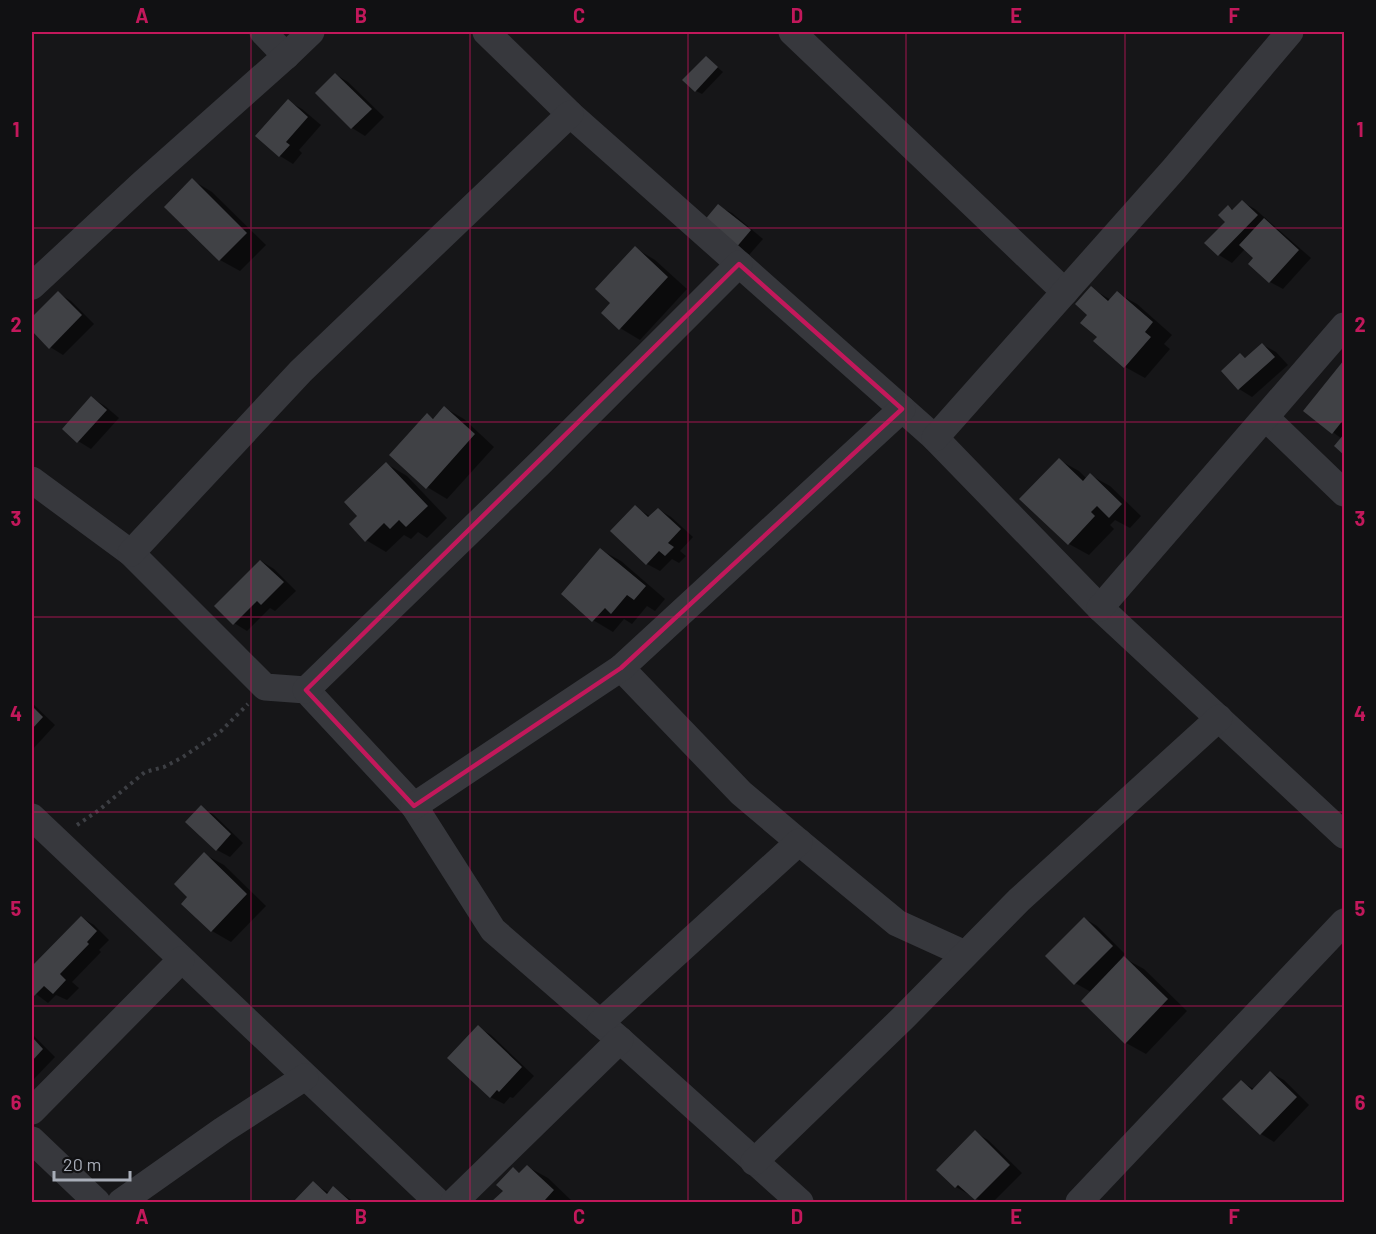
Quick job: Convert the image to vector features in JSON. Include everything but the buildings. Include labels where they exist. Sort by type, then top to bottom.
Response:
[{"type":"street","points":[[263,32],[286,56]]},
{"type":"street","points":[[32,286],[311,32]]},
{"type":"street","points":[[486,32],[570,114],[935,438],[1100,608],[1344,835]]},
{"type":"street","points":[[935,438],[1174,170],[1290,32]]},
{"type":"street","points":[[802,35],[1065,292]]},
{"type":"street","points":[[132,553],[301,371],[570,114]]},
{"type":"street","points":[[306,690],[541,462],[739,264]]},
{"type":"street","points":[[1100,608],[1344,326]]},
{"type":"street","points":[[414,806],[621,668],[902,409]]},
{"type":"street","points":[[1266,418],[1344,492]]},
{"type":"street","points":[[32,480],[132,553],[265,687],[306,690],[414,806],[493,930],[800,1203]]},
{"type":"street","points":[[621,668],[741,793],[799,842],[897,923],[965,954]]},
{"type":"street","points":[[754,1162],[904,1017],[1019,900],[1219,718]]},
{"type":"street","points":[[33,819],[438,1203]]},
{"type":"street","points":[[454,1203],[610,1032],[799,842]]},
{"type":"street","points":[[1079,1203],[1344,922]]},
{"type":"street","points":[[32,1111],[181,960]]},
{"type":"street","points":[[121,1203],[223,1130],[305,1077]]},
{"type":"street","points":[[32,1140],[97,1203]]},
{"type":"path","points":[[33,819],[69,828],[76,826],[145,772],[164,767],[183,757],[221,731],[265,687]]},
{"type":"highlighted area","points":[[739,264],[902,409],[621,668],[414,806],[306,690]]}]
